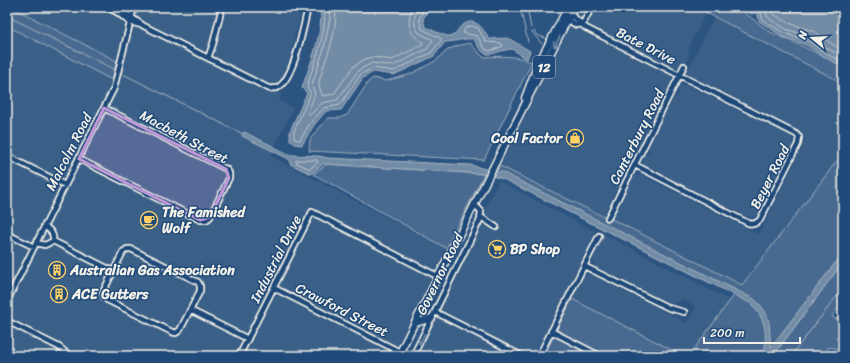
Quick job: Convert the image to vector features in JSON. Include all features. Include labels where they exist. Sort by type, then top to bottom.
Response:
[{"type":"main road","name":"Governor Road","points":[[567,17],[568,7]]},
{"type":"main road","name":"Governor Road","points":[[399,354],[474,204],[489,178],[567,17],[574,7]]},
{"type":"main road","points":[[415,323],[434,315]]},
{"type":"street","points":[[106,7],[270,88],[277,88],[288,76],[295,59],[308,7]]},
{"type":"street","name":"Malcolm Road","points":[[7,301],[79,159],[117,79],[134,7]]},
{"type":"street","points":[[208,58],[222,7]]},
{"type":"street","points":[[582,24],[592,7]]},
{"type":"street","name":"Bate Drive","points":[[567,17],[578,19],[582,24],[680,76]]},
{"type":"street","name":"Canterbury Road","points":[[608,218],[684,66]]},
{"type":"street","name":"Beyer Road","points":[[635,165],[748,223],[754,224],[760,220],[798,144],[799,137],[796,134],[680,76]]},
{"type":"street","name":"Macbeth Street","points":[[79,159],[200,220],[206,220],[210,217],[229,178],[229,173],[226,169],[104,108]]},
{"type":"street","points":[[7,156],[65,185]]},
{"type":"street","points":[[474,204],[481,211],[480,220],[496,227]]},
{"type":"street","name":"Industrial Drive","points":[[239,356],[312,212],[439,276]]},
{"type":"street","name":"Governor Road","points":[[413,356],[480,220]]},
{"type":"street","points":[[44,226],[52,232],[53,241]]},
{"type":"street","points":[[7,234],[35,245],[51,244],[53,241]]},
{"type":"street","points":[[539,356],[599,236]]},
{"type":"street","points":[[53,241],[113,271]]},
{"type":"street","points":[[127,249],[131,249],[198,282],[200,290],[180,330],[176,333],[172,332],[107,300],[104,297],[103,292],[113,271],[123,252],[127,249]]},
{"type":"street","points":[[584,266],[668,308],[684,312]]},
{"type":"street","name":"Crawford Street","points":[[274,288],[399,354]]},
{"type":"street","points":[[190,310],[248,339]]},
{"type":"street","points":[[434,315],[522,356]]},
{"type":"street","points":[[7,321],[58,347],[70,356]]},
{"type":"street","points":[[551,331],[600,356]]},
{"type":"highlighted area","points":[[104,108],[226,169],[229,178],[210,217],[200,220],[79,159]]},
{"type":"shaded area","points":[[7,7],[302,7],[279,100],[293,108],[270,156],[446,248],[392,356],[7,356]]},
{"type":"shaded area","points":[[7,7],[11,7],[117,61],[112,80],[7,26]]},
{"type":"shaded area","points":[[580,7],[690,7],[705,15],[690,44],[687,63],[675,68],[671,75],[672,79],[603,216],[500,166]]},
{"type":"shaded area","points":[[695,7],[737,7],[770,32],[838,64],[843,64],[843,83]]},
{"type":"shaded area","points":[[714,17],[843,83],[843,153],[742,285],[612,220],[634,176],[641,175],[758,234],[762,229],[805,141],[802,132],[686,73]]},
{"type":"shaded area","points":[[470,43],[483,57],[514,57],[532,62],[484,160],[309,151],[310,139],[328,118],[339,118],[347,115],[368,82],[373,78],[386,81],[411,74],[435,61],[449,49]]},
{"type":"shaded area","points":[[686,85],[791,136],[793,144],[756,216],[750,218],[645,166],[642,159],[645,154],[648,154],[648,148],[675,95],[677,96],[679,93],[679,86]]},
{"type":"shaded area","points":[[843,153],[843,253],[765,356],[689,356],[737,291],[496,172],[500,166],[602,216],[604,215],[742,285]]},
{"type":"shaded area","points":[[327,164],[484,174],[446,248],[313,174]]},
{"type":"shaded area","points":[[499,181],[595,232],[565,294],[533,356],[411,356],[481,225],[484,224],[487,216],[485,209]]},
{"type":"shaded area","points":[[604,234],[731,301],[689,356],[684,356],[572,299],[584,276],[590,274],[687,323],[696,307],[684,300],[669,304],[595,266],[592,259]]},
{"type":"shaded area","points":[[843,262],[843,302],[832,316],[835,319],[843,317],[843,331],[836,337],[841,343],[839,349],[828,347],[829,356],[773,356]]},
{"type":"shaded area","points":[[572,299],[684,356],[544,356]]},
{"type":"water","points":[[320,7],[430,7],[423,19],[425,27],[440,34],[452,36],[461,26],[471,22],[479,25],[485,31],[489,39],[508,38],[530,51],[527,59],[512,49],[486,54],[478,47],[474,39],[445,42],[434,56],[394,75],[373,72],[363,78],[341,110],[326,111],[314,125],[302,145],[295,144],[290,140],[290,131],[307,93],[302,88],[318,37],[321,17]]},
{"type":"water","points":[[739,7],[843,7],[843,64],[838,64],[828,59],[806,45],[783,37],[759,21],[758,15],[755,13],[751,14]]},
{"type":"water","points":[[244,132],[291,155],[471,165],[496,172],[502,172],[754,299],[764,310],[767,316],[771,347],[843,253],[843,262],[773,356],[764,356],[765,334],[763,321],[756,309],[750,303],[503,179],[484,174],[323,164],[311,174],[290,164],[291,162],[287,158],[242,136]]},
{"type":"waterway","points":[[520,7],[528,42]]},
{"type":"waterway","points":[[527,7],[531,28]]},
{"type":"waterway","points":[[7,16],[114,69]]},
{"type":"waterway","points":[[534,31],[537,35],[545,38]]},
{"type":"waterway","points":[[532,32],[542,44]]},
{"type":"waterway","points":[[123,74],[243,134]]},
{"type":"waterway","points":[[791,356],[843,288]]},
{"type":"place","name":"Cool Factor","points":[[575,138]]},
{"type":"place","name":"The Famished Wolf","points":[[149,220]]},
{"type":"place","name":"BP Shop","points":[[497,249]]},
{"type":"place","name":"Australian Gas Association","points":[[57,270]]},
{"type":"place","name":"ACE Gutters","points":[[59,294]]}]
